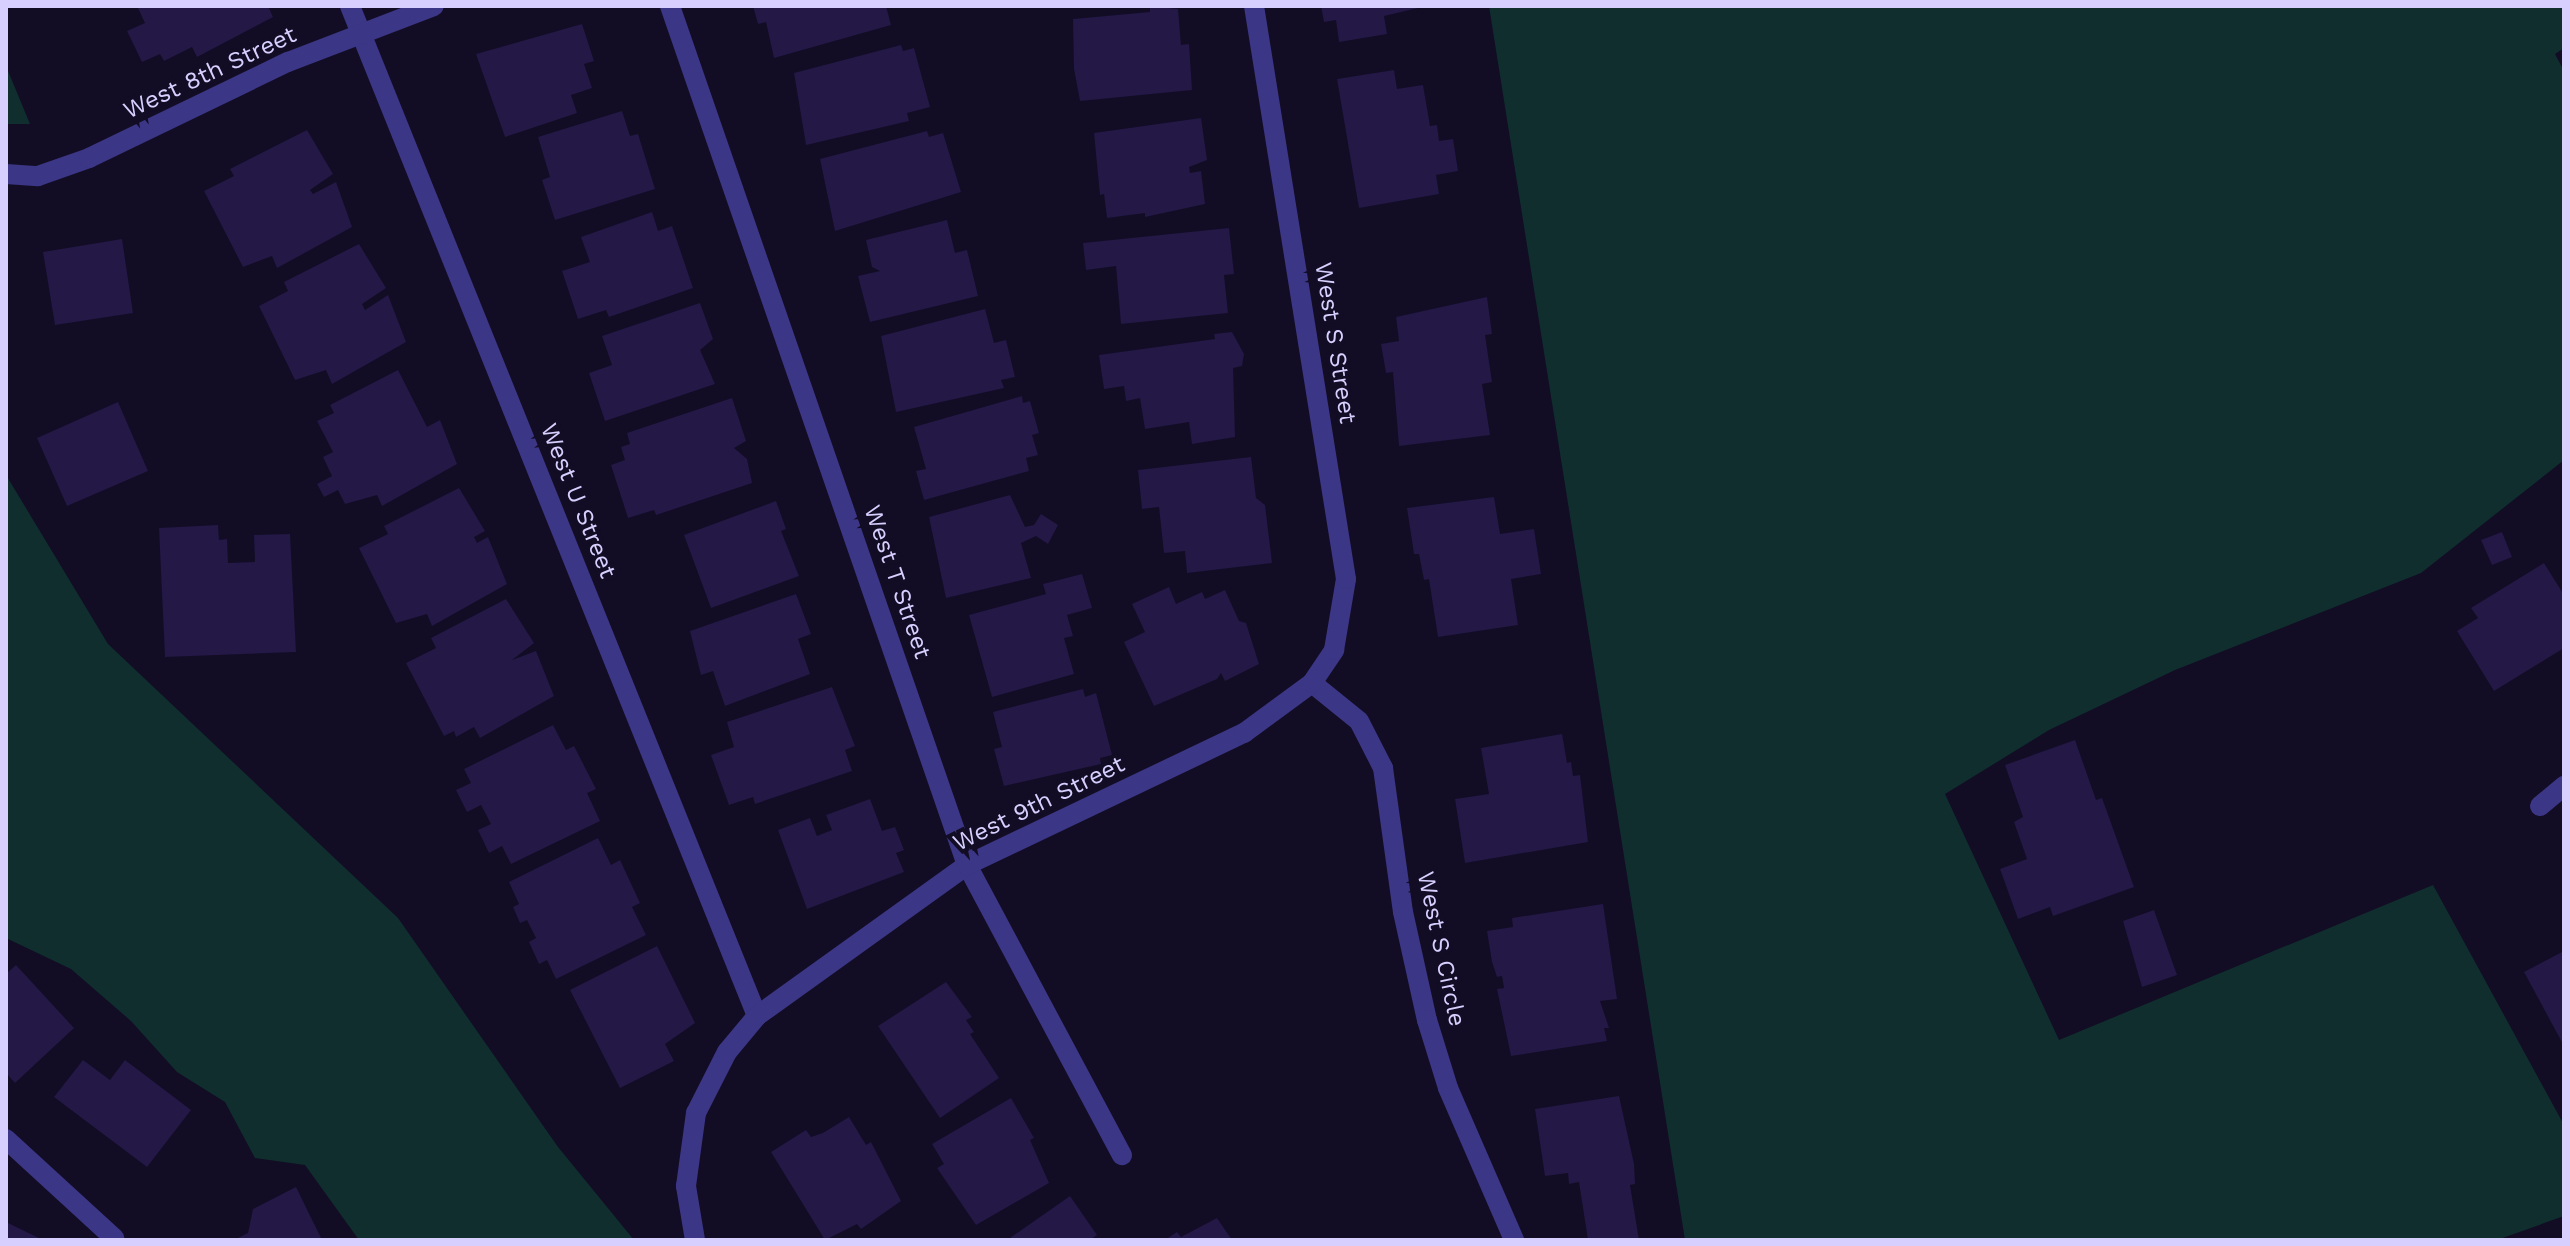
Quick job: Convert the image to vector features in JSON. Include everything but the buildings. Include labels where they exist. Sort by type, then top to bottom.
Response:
[{"type":"street","name":"West U Street","points":[[350,6],[757,1016]]},
{"type":"street","name":"West 8th Street","points":[[6,174],[38,176],[89,158],[360,33],[434,6]]},
{"type":"street","name":"West T Street","points":[[670,6],[967,865],[1122,1155]]},
{"type":"street","name":"West S Street","points":[[1254,6],[1346,579],[1334,650],[1312,683]]},
{"type":"street","name":"West 9th Street","points":[[695,1240],[686,1186],[696,1113],[727,1052],[757,1016],[967,865],[1216,751],[1312,683]]},
{"type":"street","name":"West S Circle","points":[[1312,683],[1359,721],[1383,768],[1403,912],[1427,1020],[1448,1088],[1514,1240]]},
{"type":"street","points":[[2540,806],[2564,786]]},
{"type":"street","points":[[6,1139],[114,1238]]},
{"type":"green space","points":[[1489,6],[2564,6],[2564,48],[2555,54],[2564,71],[2564,460],[2421,573],[2175,670],[2049,730],[1945,794],[2059,1040],[2433,885],[2564,1125],[2564,1216],[2497,1240],[1685,1240]]},
{"type":"green space","points":[[6,66],[30,124],[6,124]]},
{"type":"green space","points":[[6,475],[108,644],[398,918],[558,1147],[634,1240],[359,1240],[305,1165],[255,1158],[225,1102],[177,1072],[131,1021],[71,969],[6,938]]}]
